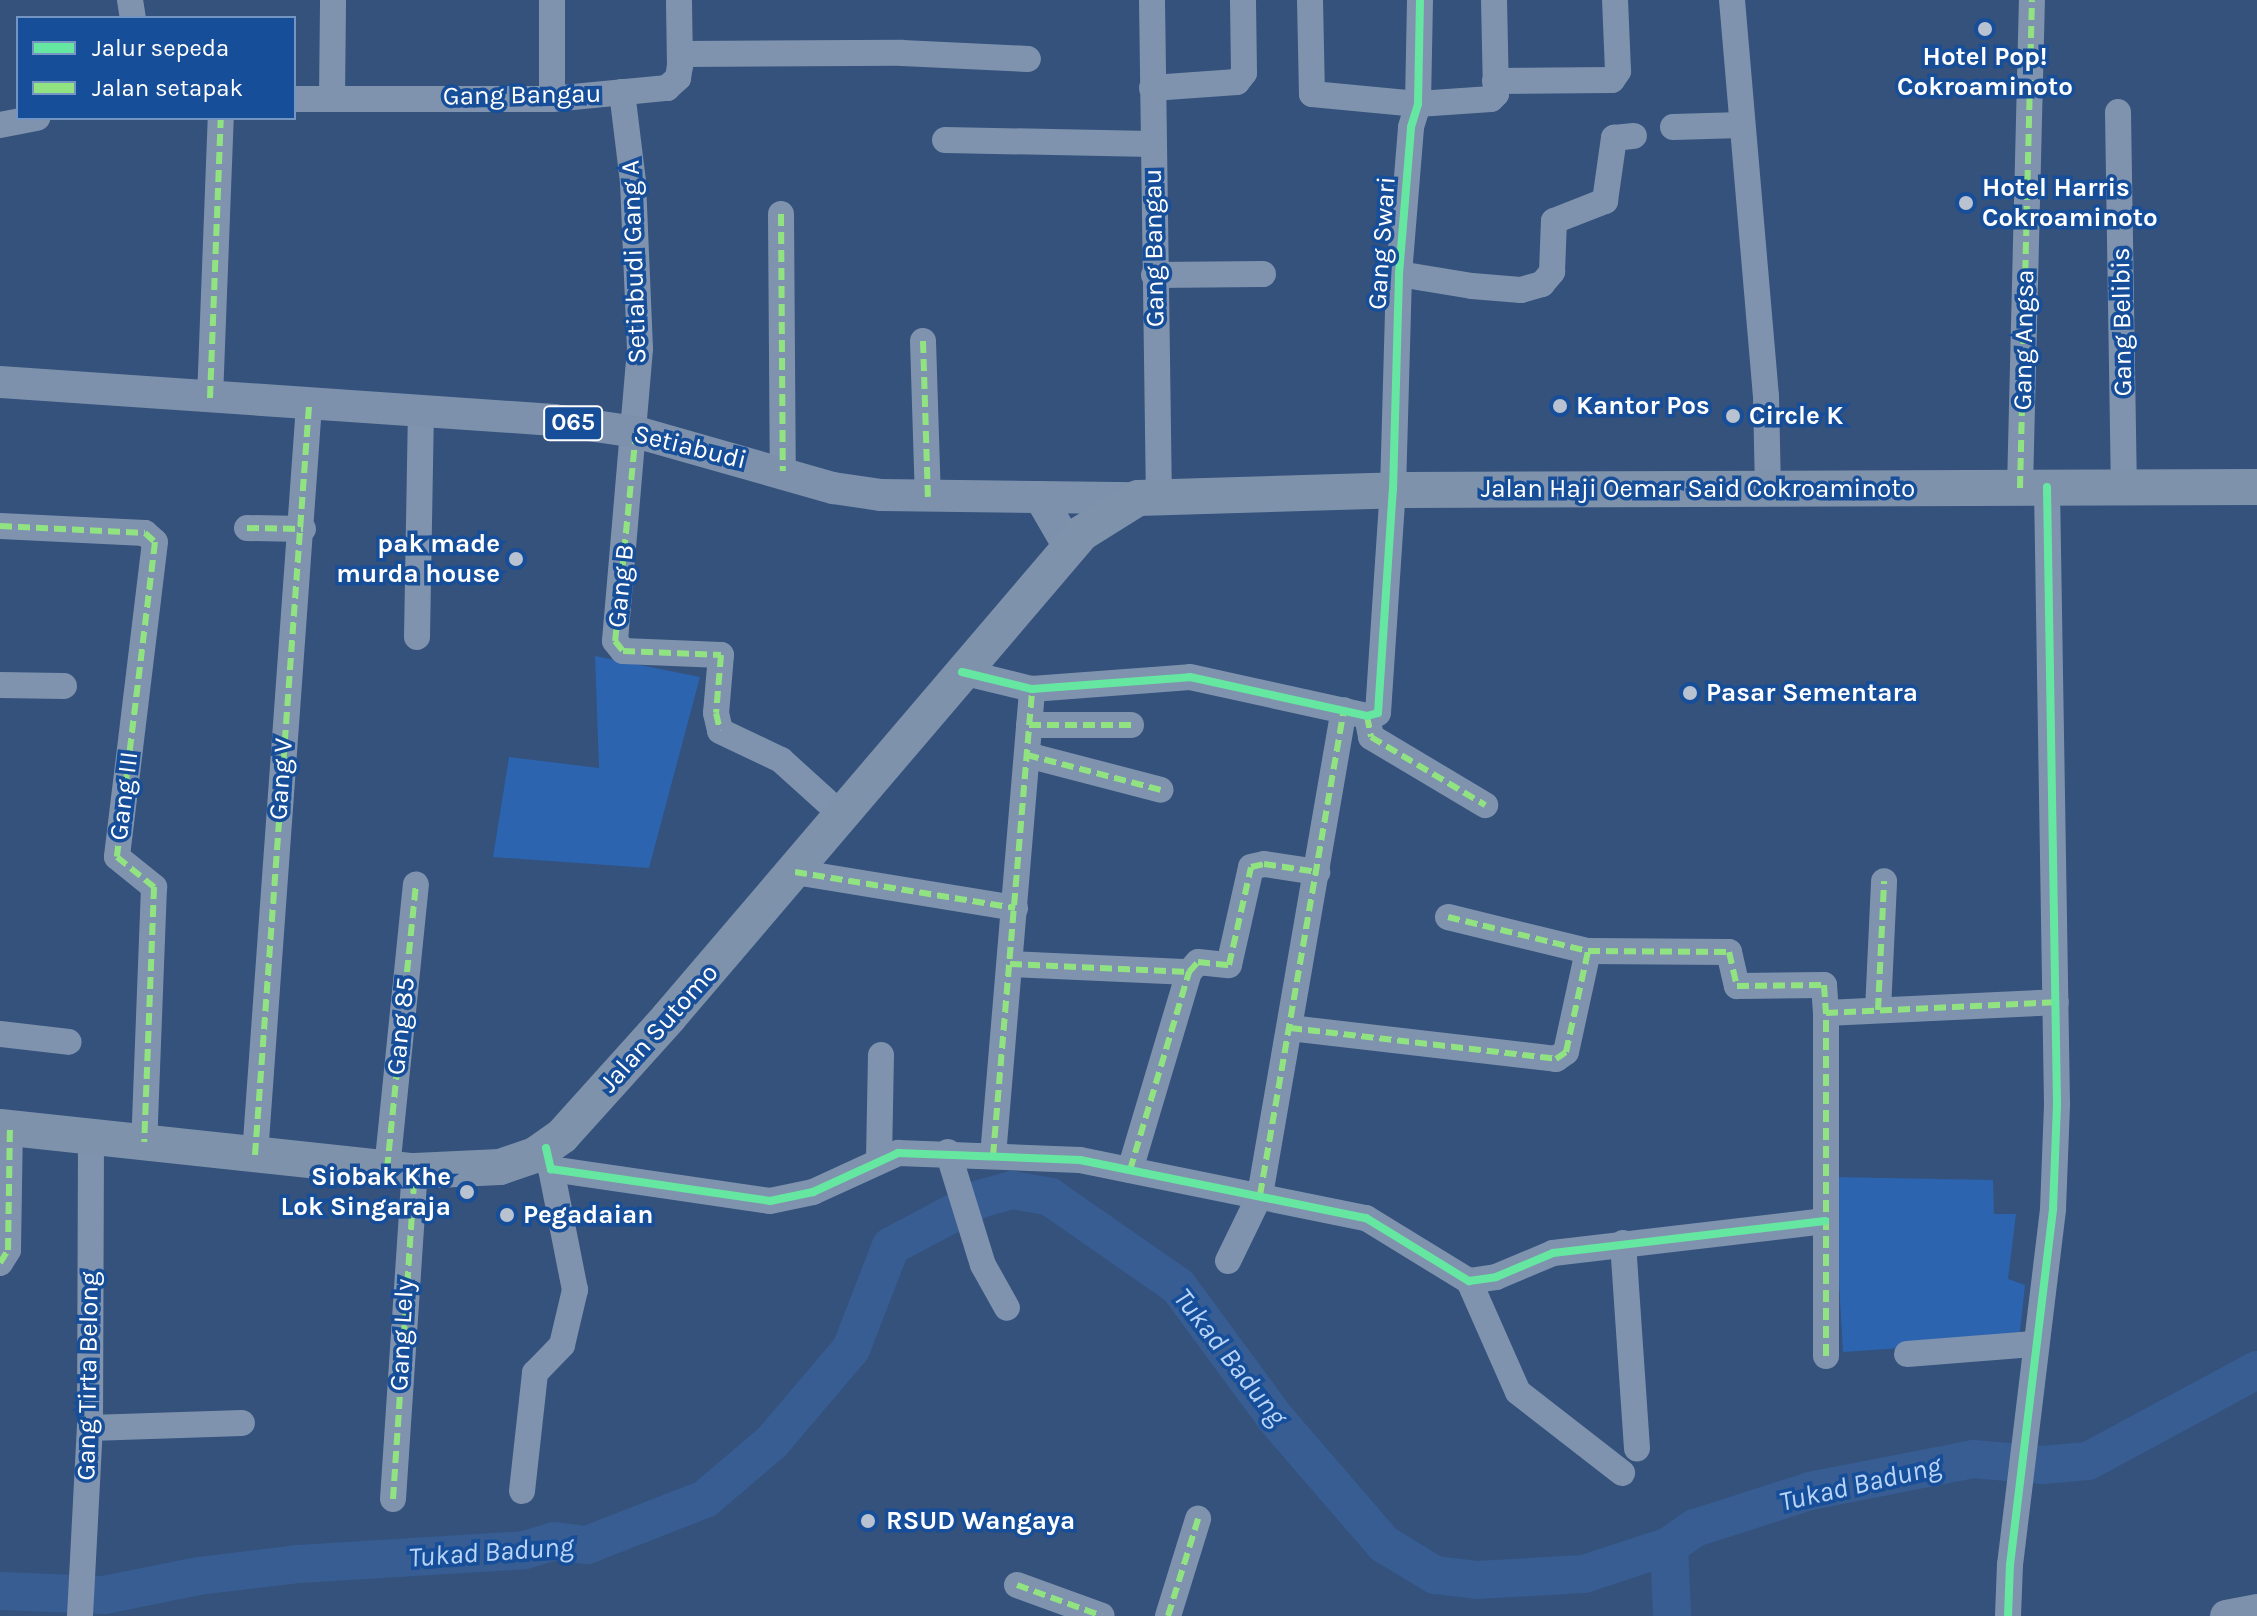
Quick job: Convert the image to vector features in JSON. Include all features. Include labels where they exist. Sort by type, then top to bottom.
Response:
[{"type":"highway","name":"Jalan Haji Oemar Said Cokroaminoto","points":[[1148,497],[1393,490],[2124,485],[2257,487]]},
{"type":"highway","name":"Jalan Sutomo","points":[[5,1128],[401,1170],[500,1167],[548,1159],[1069,547],[1094,523],[1148,497]]},
{"type":"main road","name":"Setiabudi","points":[[0,382],[554,420],[636,432],[854,492],[928,497],[1148,497]]},
{"type":"main road","points":[[1040,497],[1069,547]]},
{"type":"main road","points":[[2226,1616],[2257,1610]]},
{"type":"street","points":[[332,99],[333,0]]},
{"type":"street","points":[[552,0],[552,99]]},
{"type":"street","name":"Gang Bangau","points":[[296,99],[552,99],[667,88],[678,78],[679,0]]},
{"type":"street","name":"Gang Bangau","points":[[1148,497],[1154,275],[1152,0]]},
{"type":"street","points":[[1152,88],[1237,82],[1244,73],[1243,0]]},
{"type":"street","points":[[1310,0],[1312,94],[1418,104],[1491,99],[1495,81],[1494,0]]},
{"type":"street","name":"Gang Swari","points":[[1228,1261],[1260,1195],[1317,872],[1356,713],[1378,713],[1380,706],[1393,490],[1399,274],[1411,127],[1418,104],[1420,0]]},
{"type":"street","points":[[1495,81],[1612,80],[1618,71],[1615,0]]},
{"type":"street","points":[[1732,0],[1766,396],[1768,488]]},
{"type":"street","name":"Gang Angsa","points":[[2008,1616],[2034,1344],[2053,1209],[2056,1002],[2034,487],[2032,0]]},
{"type":"street","points":[[680,54],[902,53],[1028,59]]},
{"type":"street","name":"Setiabudi Gang A","points":[[622,92],[633,182],[640,349],[636,432]]},
{"type":"street","name":"Gang Belibis","points":[[2118,112],[2124,485]]},
{"type":"street","points":[[0,125],[26,120]]},
{"type":"street","points":[[210,398],[221,120]]},
{"type":"street","points":[[1673,127],[1742,125]]},
{"type":"street","points":[[1399,274],[1472,286],[1521,290],[1542,284],[1552,272],[1554,221],[1605,201],[1614,138],[1634,136]]},
{"type":"street","points":[[945,140],[1152,144]]},
{"type":"street","points":[[781,214],[783,471]]},
{"type":"street","points":[[1154,275],[1263,274]]},
{"type":"street","points":[[923,341],[928,497]]},
{"type":"street","name":"Gang V","points":[[255,1155],[303,529],[309,405]]},
{"type":"street","points":[[417,637],[421,412]]},
{"type":"street","name":"Gang B","points":[[636,432],[615,641],[623,651],[721,655],[716,713],[720,731],[781,760],[843,816]]},
{"type":"street","name":"Gang III","points":[[0,526],[145,533],[155,542],[117,857],[154,887],[144,1142]]},
{"type":"street","points":[[247,528],[303,529]]},
{"type":"street","points":[[962,672],[1032,689],[1177,676],[1356,713],[1371,737],[1485,805]]},
{"type":"street","points":[[0,685],[64,686]]},
{"type":"street","points":[[993,1156],[1032,689]]},
{"type":"street","points":[[1029,725],[1131,725]]},
{"type":"street","points":[[1027,755],[1161,790]]},
{"type":"street","points":[[1130,1170],[1189,972],[1198,962],[1229,965],[1251,867],[1264,864],[1317,872]]},
{"type":"street","points":[[795,872],[1015,908]]},
{"type":"street","points":[[1878,1010],[1884,881]]},
{"type":"street","name":"Gang 85","points":[[401,1170],[416,884]]},
{"type":"street","points":[[1448,917],[1588,951],[1729,952],[1737,986],[1824,985],[1826,1356]]},
{"type":"street","points":[[1290,1028],[1556,1059],[1566,1052],[1588,951]]},
{"type":"street","points":[[1010,964],[1189,972]]},
{"type":"street","points":[[1826,1013],[2056,1002]]},
{"type":"street","points":[[0,1034],[69,1042]]},
{"type":"street","points":[[879,1159],[881,1055]]},
{"type":"street","points":[[0,1263],[8,1250],[5,1128]]},
{"type":"street","name":"Gang Tirta Belong","points":[[80,1616],[90,1428],[91,1136]]},
{"type":"street","points":[[522,1491],[535,1373],[562,1345],[575,1290],[548,1159],[770,1201],[813,1192],[879,1159],[950,1162],[993,1156],[1068,1159],[1366,1218],[1469,1281],[1518,1392],[1622,1473]]},
{"type":"street","points":[[950,1162],[983,1265],[1007,1308]]},
{"type":"street","name":"Gang Lely","points":[[393,1499],[401,1170]]},
{"type":"street","points":[[1469,1281],[1496,1277],[1553,1253],[1825,1221]]},
{"type":"street","points":[[1623,1243],[1637,1449]]},
{"type":"street","points":[[1907,1354],[2034,1344]]},
{"type":"street","points":[[90,1428],[242,1423]]},
{"type":"street","points":[[1168,1616],[1198,1519]]},
{"type":"street","points":[[1017,1585],[1102,1616]]},
{"type":"shaded area","points":[[595,656],[700,677],[649,868],[493,857],[509,757],[599,768]]},
{"type":"shaded area","points":[[1833,1177],[1993,1180],[1994,1214],[2016,1214],[2008,1279],[2025,1285],[2019,1340],[1843,1352]]},
{"type":"waterway","name":"Tukad Badung","points":[[0,1591],[104,1595],[198,1576],[299,1564],[525,1550],[554,1541],[587,1545],[705,1499],[772,1442],[851,1349],[891,1246],[980,1199],[1012,1190],[1050,1197],[1178,1286],[1276,1419],[1384,1544],[1435,1575],[1477,1580],[1584,1574],[1669,1546],[1695,1528],[1810,1491],[1973,1459],[2042,1465],[2088,1461],[2257,1370]]},
{"type":"waterway","points":[[1669,1546],[1672,1616]]},
{"type":"marked path","points":[[2020,488],[2032,0]]},
{"type":"marked path","points":[[210,398],[221,120]]},
{"type":"marked path","points":[[781,214],[783,471]]},
{"type":"marked path","points":[[923,341],[928,497]]},
{"type":"marked path","points":[[255,1155],[309,405]]},
{"type":"marked path","points":[[636,432],[615,641],[623,651],[721,655],[716,713],[720,731]]},
{"type":"marked path","points":[[0,526],[145,533],[155,542],[117,857],[154,887],[144,1142]]},
{"type":"marked path","points":[[247,528],[303,529]]},
{"type":"marked path","points":[[993,1156],[1032,689]]},
{"type":"marked path","points":[[1260,1195],[1344,710]]},
{"type":"marked path","points":[[1367,716],[1371,737],[1485,805]]},
{"type":"marked path","points":[[1029,725],[1131,725]]},
{"type":"marked path","points":[[1027,755],[1161,790]]},
{"type":"marked path","points":[[1130,1170],[1189,972],[1198,962],[1229,965],[1251,867],[1264,864],[1317,872]]},
{"type":"marked path","points":[[795,872],[1015,908]]},
{"type":"marked path","points":[[1878,1010],[1884,881]]},
{"type":"marked path","points":[[387,1169],[416,884]]},
{"type":"marked path","points":[[1448,917],[1588,951],[1729,952],[1737,986],[1824,985],[1826,1013]]},
{"type":"marked path","points":[[1290,1028],[1556,1059],[1566,1052],[1588,951]]},
{"type":"marked path","points":[[1010,964],[1189,972]]},
{"type":"marked path","points":[[1826,1356],[1826,1013],[2056,1002]]},
{"type":"marked path","points":[[0,1263],[8,1250],[10,1128]]},
{"type":"marked path","points":[[393,1499],[415,1171]]},
{"type":"marked path","points":[[1168,1616],[1198,1519]]},
{"type":"marked path","points":[[1017,1585],[1102,1616]]},
{"type":"cycle path","points":[[962,672],[1032,689],[1190,677],[1367,716],[1378,713],[1393,490],[1399,274],[1411,127],[1418,104],[1420,0]]},
{"type":"cycle path","points":[[2008,1616],[2010,1565],[2053,1209],[2057,1104],[2047,487]]},
{"type":"cycle path","points":[[546,1148],[551,1169],[770,1201],[813,1192],[898,1153],[1080,1160],[1366,1218],[1469,1281],[1496,1277],[1553,1253],[1825,1221]]},
{"type":"place","name":"Hotel Pop! Cokroaminoto","points":[[1985,29]]},
{"type":"place","name":"Hotel Harris Cokroaminoto","points":[[1966,203]]},
{"type":"place","name":"Kantor Pos","points":[[1560,406]]},
{"type":"place","name":"Circle K","points":[[1733,416]]},
{"type":"place","name":"pak made murda house","points":[[516,559]]},
{"type":"place","name":"Pasar Sementara","points":[[1690,693]]},
{"type":"place","name":"Siobak Khe Lok Singaraja","points":[[467,1192]]},
{"type":"place","name":"Pegadaian","points":[[507,1215]]},
{"type":"place","name":"RSUD Wangaya","points":[[868,1521]]}]
